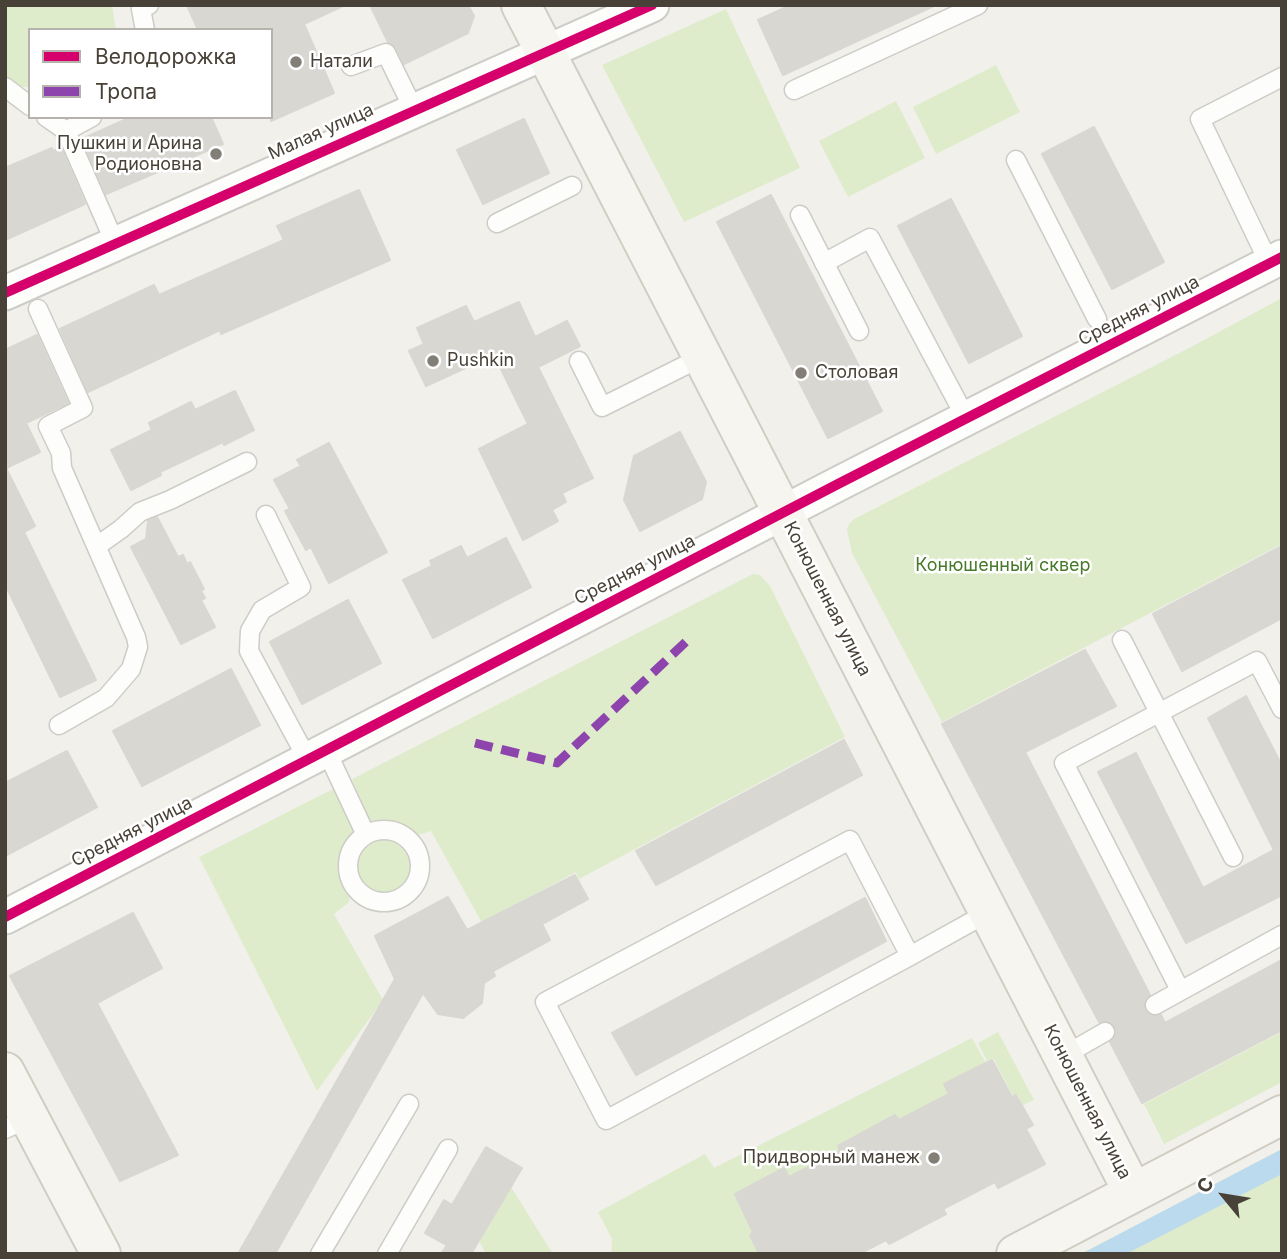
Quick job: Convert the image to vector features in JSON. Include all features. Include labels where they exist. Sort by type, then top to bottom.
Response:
[{"type":"main road","name":"Конюшенная улица","points":[[521,5],[1133,1192]]},
{"type":"main road","points":[[5,1072],[17,1123],[100,1254]]},
{"type":"main road","points":[[1016,1254],[1282,1115]]},
{"type":"street","name":"Малая улица","points":[[5,293],[652,5]]},
{"type":"street","name":"Средняя улица","points":[[5,917],[1276,260]]},
{"type":"lane","points":[[145,28],[141,9],[149,5]]},
{"type":"lane","points":[[794,90],[978,5]]},
{"type":"lane","points":[[351,66],[386,53],[414,110]]},
{"type":"lane","points":[[1276,260],[1200,119],[1278,84]]},
{"type":"lane","points":[[5,87],[8,92],[28,105]]},
{"type":"lane","points":[[49,119],[66,131],[115,243]]},
{"type":"lane","points":[[66,131],[88,119]]},
{"type":"lane","points":[[1016,160],[1097,319]]},
{"type":"lane","points":[[497,223],[572,186]]},
{"type":"lane","points":[[800,215],[859,331]]},
{"type":"lane","points":[[824,262],[870,238],[967,419]]},
{"type":"lane","points":[[38,309],[83,408],[48,426],[61,453],[62,468],[138,647],[131,669],[106,698],[59,725]]},
{"type":"lane","points":[[579,361],[602,407],[702,357]]},
{"type":"lane","points":[[96,546],[140,512],[247,462]]},
{"type":"lane","points":[[266,516],[301,587],[262,610],[250,631],[249,650],[366,835]]},
{"type":"lane","points":[[1122,640],[1234,857]]},
{"type":"lane","points":[[1180,990],[1063,763],[1257,661],[1282,709]]},
{"type":"lane","points":[[387,830],[408,838],[415,846],[421,869],[418,881],[401,899],[390,903],[365,898],[350,879],[350,855],[356,844],[366,835],[387,830]]},
{"type":"lane","points":[[911,956],[850,840],[545,1002],[606,1120],[911,956],[989,912]]},
{"type":"lane","points":[[1155,1005],[1282,935]]},
{"type":"lane","points":[[1063,1056],[1105,1032]]},
{"type":"lane","points":[[320,1254],[409,1104]]},
{"type":"lane","points":[[387,1254],[448,1149]]},
{"type":"green space","points":[[5,5],[112,5],[116,28],[28,28],[28,87],[19,87],[5,75]]},
{"type":"green space","points":[[726,9],[800,168],[684,222],[602,65]]},
{"type":"green space","points":[[996,65],[1020,112],[936,154],[913,107]]},
{"type":"green space","points":[[896,101],[925,158],[848,197],[819,141]]},
{"type":"green space","name":"Конюшенный сквер","points":[[1282,298],[1282,544],[942,722],[852,553],[847,530],[849,524],[854,519]]},
{"type":"green space","points":[[753,574],[760,575],[770,586],[845,737],[579,879],[576,872],[482,923],[431,831],[415,836],[400,825],[369,820],[352,779]]},
{"type":"green space","points":[[335,788],[354,829],[342,852],[349,902],[334,914],[383,1000],[317,1091],[199,857]]},
{"type":"green space","points":[[384,840],[403,848],[411,867],[403,886],[384,894],[365,886],[357,867],[365,848]]},
{"type":"green space","points":[[998,1032],[1034,1100],[1023,1105],[1017,1094],[1013,1096],[993,1058],[987,1061],[978,1043]]},
{"type":"green space","points":[[1282,1032],[1282,1082],[1164,1144],[1144,1104]]},
{"type":"green space","points":[[972,1038],[986,1063],[944,1084],[949,1094],[899,1120],[895,1115],[838,1146],[840,1151],[789,1177],[783,1169],[735,1194],[753,1232],[750,1235],[759,1254],[611,1254],[612,1239],[598,1212],[705,1154],[714,1168]]},
{"type":"green space","points":[[1282,1149],[1282,1254],[1081,1254]]},
{"type":"green space","points":[[511,1187],[553,1254],[486,1254],[479,1241]]},
{"type":"water","points":[[1282,1149],[1282,1174],[1126,1254],[1081,1254]]},
{"type":"building","name":"Натали","points":[[187,5],[345,5],[304,24],[334,93],[271,121],[273,28],[197,28]]},
{"type":"building","points":[[370,5],[468,5],[474,16],[468,33],[404,64],[396,47],[388,42]]},
{"type":"building","points":[[791,5],[936,5],[783,75],[758,20]]},
{"type":"building","points":[[127,119],[212,119],[223,144],[106,194],[82,139]]},
{"type":"building","points":[[524,119],[549,173],[483,204],[457,150]]},
{"type":"building","points":[[1094,127],[1164,262],[1112,289],[1042,154]]},
{"type":"building","points":[[52,148],[53,151],[61,148],[85,204],[5,240],[5,168]]},
{"type":"building","points":[[359,190],[390,260],[221,334],[220,330],[88,392],[60,329],[154,285],[159,295],[284,240],[277,226]]},
{"type":"building","points":[[771,195],[882,411],[828,438],[717,222]]},
{"type":"building","points":[[951,199],[1022,336],[969,363],[898,226]]},
{"type":"building","points":[[519,302],[535,337],[567,321],[580,346],[538,367],[593,478],[562,493],[566,502],[552,510],[558,521],[523,540],[479,449],[528,424],[494,355],[426,386],[409,351],[424,344],[417,328],[466,306],[474,322]]},
{"type":"building","points":[[37,335],[68,403],[26,423],[40,452],[6,468],[35,526],[24,532],[96,680],[60,697],[5,584],[5,350]]},
{"type":"building","points":[[235,391],[254,430],[160,472],[161,475],[131,490],[111,450],[152,430],[149,423],[191,402],[195,410]]},
{"type":"building","points":[[680,432],[706,482],[702,499],[640,531],[624,500],[634,456]]},
{"type":"building","points":[[329,443],[387,552],[329,583],[311,547],[306,550],[285,511],[290,509],[274,480],[301,466],[297,460]]},
{"type":"building","points":[[157,517],[178,557],[183,555],[187,564],[190,562],[204,589],[201,591],[205,598],[201,600],[215,627],[181,644],[131,547],[146,539],[148,521]]},
{"type":"building","points":[[506,538],[531,587],[433,638],[403,580],[432,566],[430,561],[461,546],[467,558]]},
{"type":"building","points":[[1282,546],[1282,618],[1182,671],[1153,614]]},
{"type":"building","points":[[348,600],[381,663],[302,704],[270,642]]},
{"type":"building","points":[[1085,650],[1116,706],[1025,752],[1150,995],[1144,1004],[1145,1011],[1154,1016],[1161,1015],[1165,1023],[1282,960],[1282,1030],[1142,1103],[1110,1042],[1115,1037],[1115,1027],[1110,1022],[1099,1022],[942,724]]},
{"type":"building","points":[[231,669],[260,725],[142,786],[113,731]]},
{"type":"building","points":[[1246,696],[1282,766],[1282,895],[1186,943],[1098,772],[1136,753],[1203,888],[1274,850],[1208,718]]},
{"type":"building","points":[[844,740],[862,775],[656,885],[636,851]]},
{"type":"building","points":[[67,751],[97,807],[5,856],[5,783]]},
{"type":"building","points":[[575,875],[588,899],[542,924],[550,940],[493,971],[495,976],[484,983],[482,1003],[463,1018],[438,1014],[423,993],[275,1254],[238,1254],[395,979],[375,936],[448,897],[467,930]]},
{"type":"building","points":[[865,898],[886,941],[636,1075],[612,1033]]},
{"type":"building","points":[[133,913],[162,968],[97,1003],[178,1155],[120,1181],[10,976]]},
{"type":"building","name":"Придворный манеж","points":[[992,1060],[1012,1097],[1016,1095],[1033,1125],[1026,1129],[1045,1164],[998,1188],[995,1182],[943,1209],[946,1214],[889,1244],[886,1240],[859,1254],[759,1254],[750,1235],[753,1232],[735,1194],[784,1168],[789,1177],[840,1151],[838,1146],[895,1115],[899,1120],[949,1094],[944,1084]]},
{"type":"building","points":[[486,1147],[522,1168],[471,1254],[441,1254],[447,1245],[425,1233],[444,1200],[452,1205]]},
{"type":"marked path","points":[[475,743],[557,763],[690,638]]},
{"type":"cycle path","points":[[5,293],[652,5]]},
{"type":"cycle path","points":[[5,917],[838,484],[1282,257]]},
{"type":"place","name":"Натали","points":[[296,62]]},
{"type":"place","name":"Пушкин и Арина Родионовна","points":[[216,154]]},
{"type":"place","name":"Pushkin","points":[[433,361]]},
{"type":"place","name":"Столовая","points":[[801,373]]},
{"type":"place","name":"Придворный манеж","points":[[934,1158]]}]
